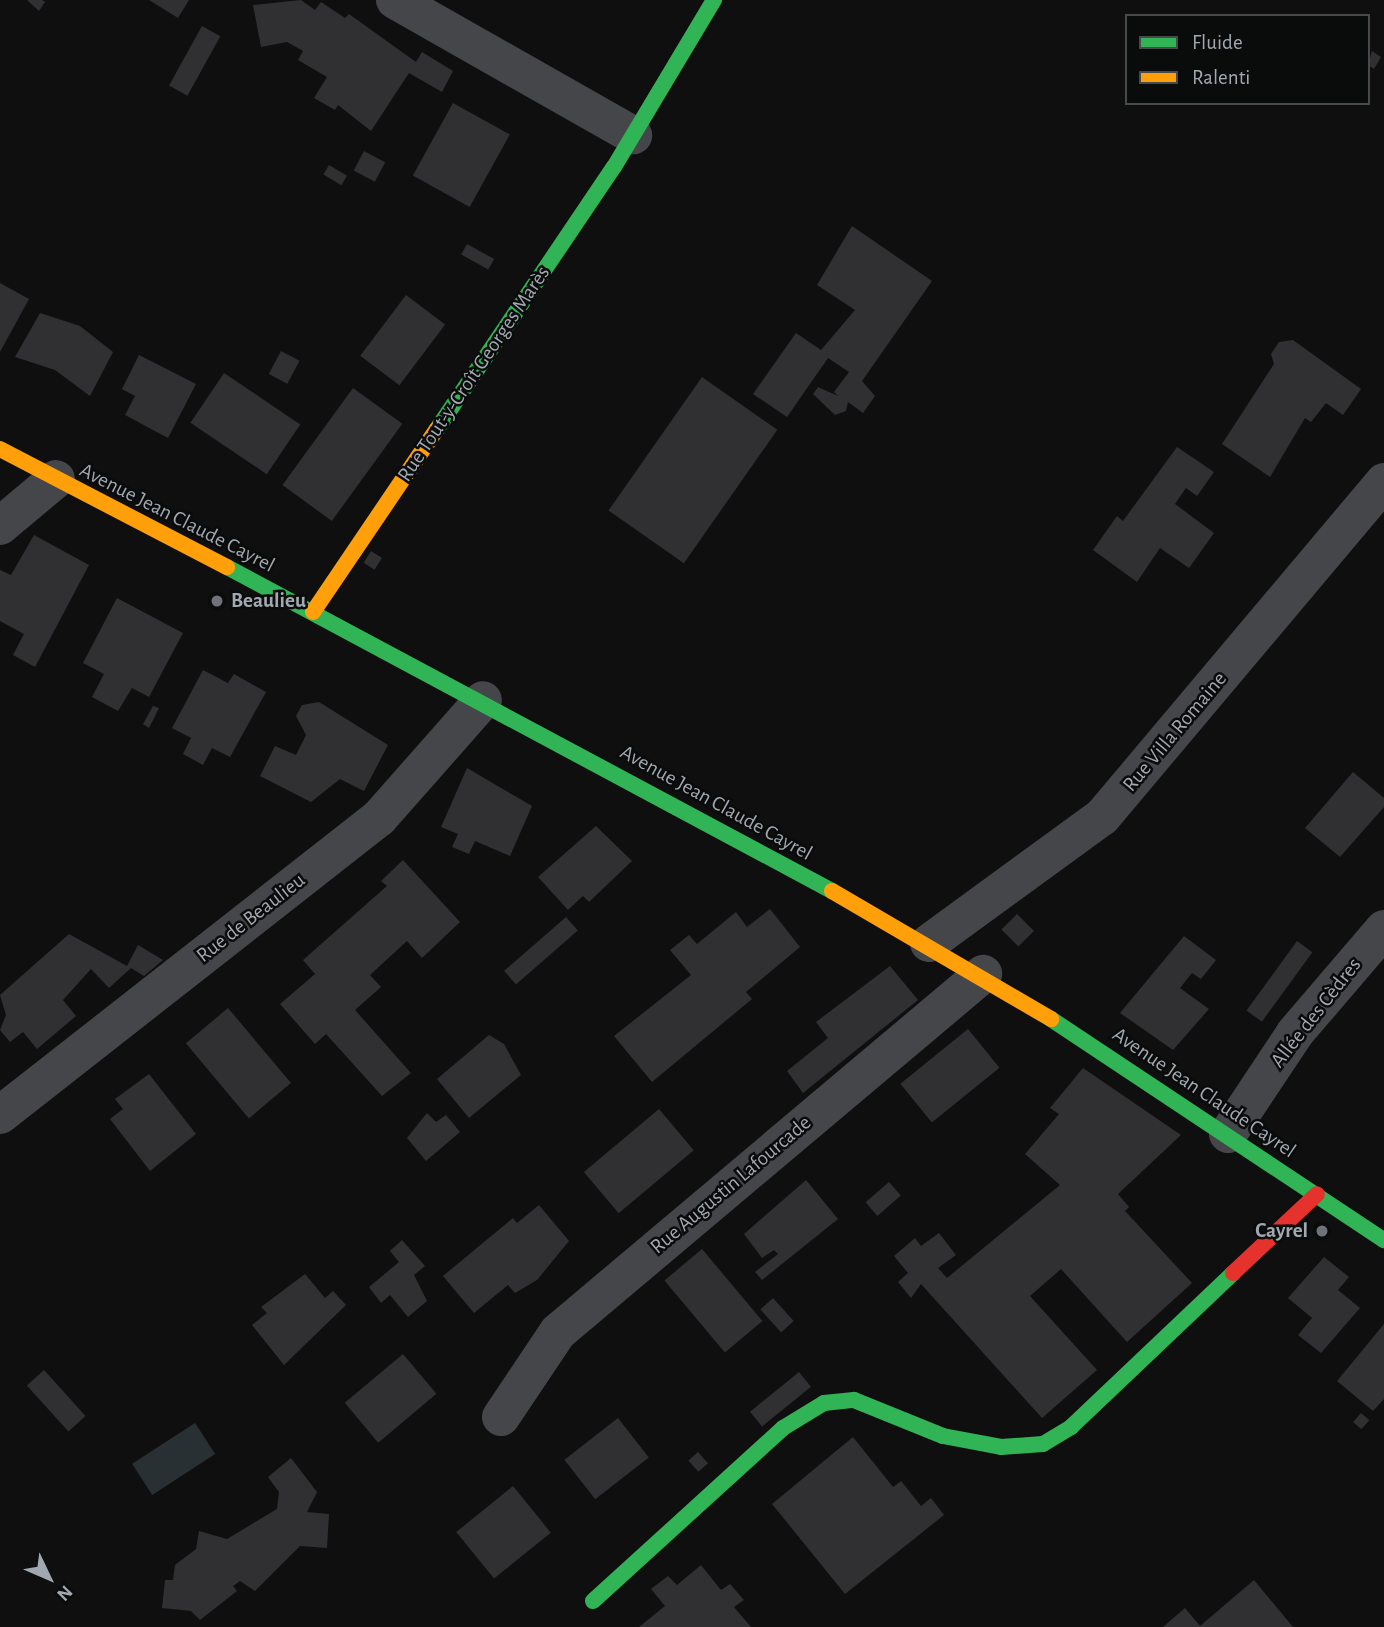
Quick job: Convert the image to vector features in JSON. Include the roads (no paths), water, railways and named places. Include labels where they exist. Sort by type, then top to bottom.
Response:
[{"type":"street","points":[[395,0],[633,135]]},
{"type":"street","name":"Rue Tout-y-Croît Georges Marès","points":[[313,611],[633,135],[714,0]]},
{"type":"street","name":"Avenue Jean Claude Cayrel","points":[[0,449],[483,700],[929,943],[983,974],[1384,1240]]},
{"type":"street","points":[[0,526],[56,479]]},
{"type":"street","name":"Rue Villa Romaine","points":[[929,943],[1102,817],[1384,482]]},
{"type":"street","name":"Rue de Beaulieu","points":[[0,1115],[379,818],[483,700]]},
{"type":"street","name":"Allée des Cèdres","points":[[1228,1134],[1295,1033],[1384,929]]},
{"type":"street","name":"Rue Augustin Lafourcade","points":[[501,1417],[558,1332],[983,974]]},
{"type":"street","points":[[593,1601],[783,1428],[824,1403],[854,1401],[886,1409],[943,1436],[1000,1447],[1043,1444],[1071,1427],[1317,1194]]},
{"type":"place","name":"Beaulieu","points":[[217,601]]},
{"type":"place","name":"Cayrel","points":[[1322,1231]]}]
